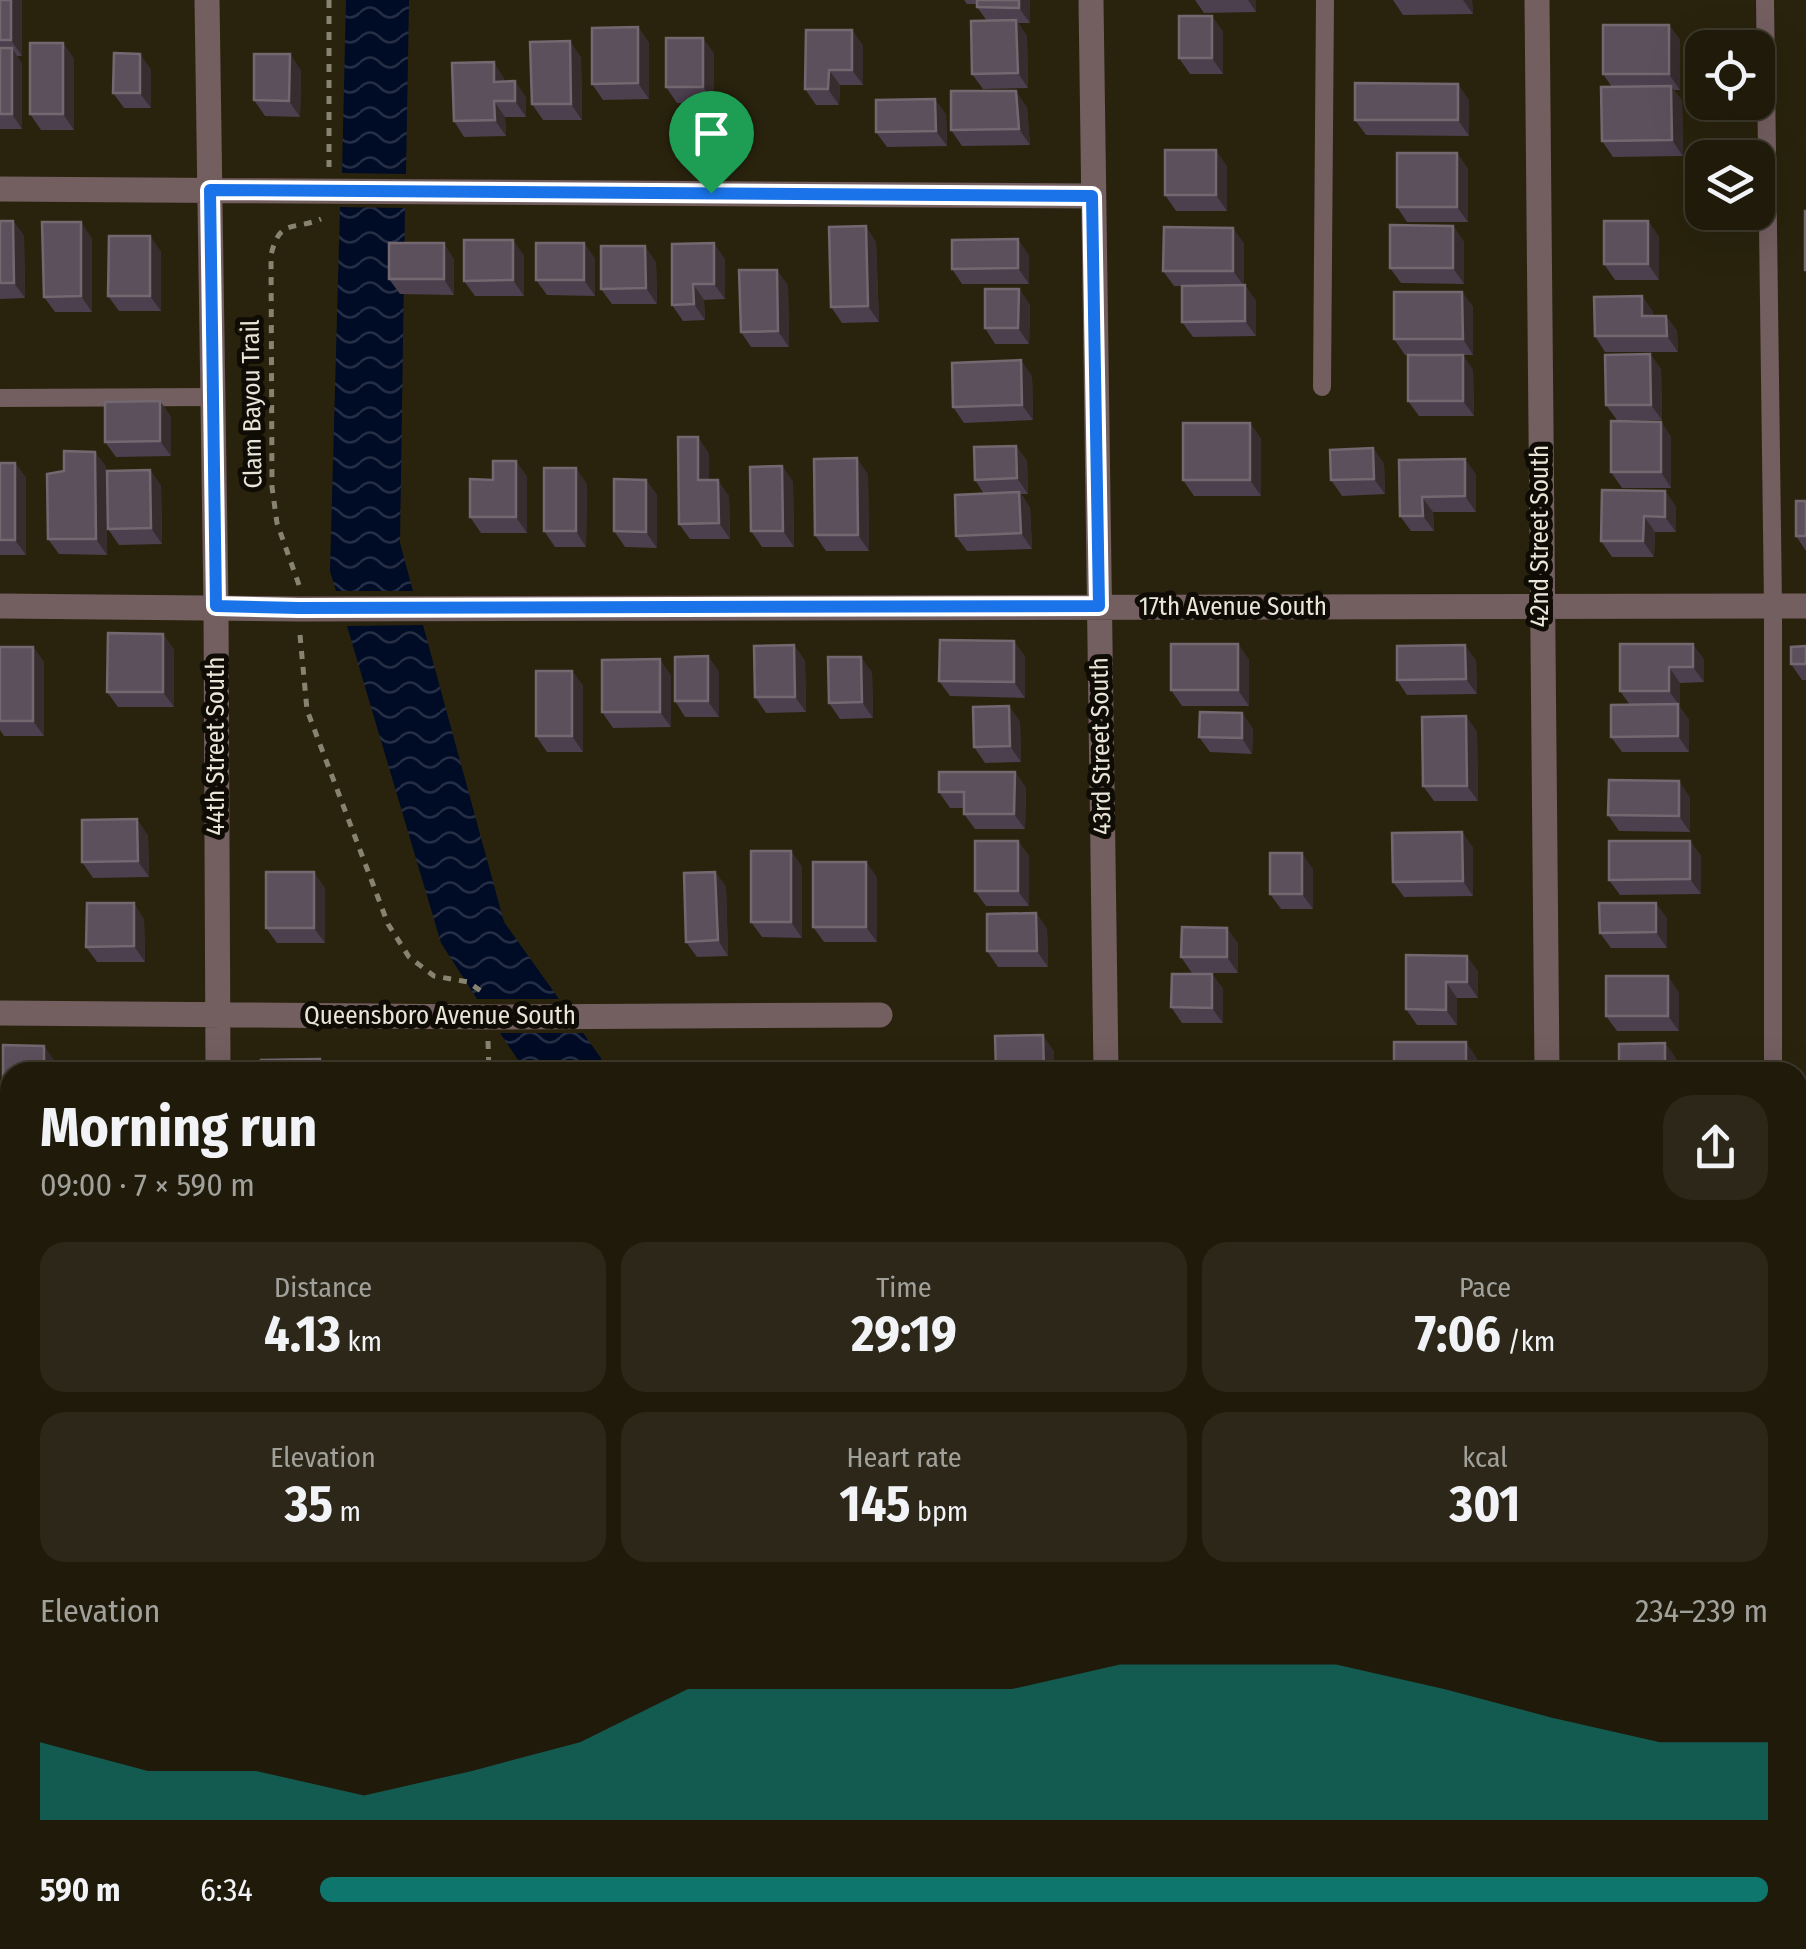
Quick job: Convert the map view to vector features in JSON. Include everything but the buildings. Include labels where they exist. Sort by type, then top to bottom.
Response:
[{"type":"street","name":"44th Street South","points":[[207,0],[218,1062]]},
{"type":"street","name":"43rd Street South","points":[[1091,0],[1106,1062]]},
{"type":"street","name":"42nd Street South","points":[[1537,0],[1546,1062]]},
{"type":"street","points":[[0,190],[1092,196]]},
{"type":"street","name":"17th Avenue South","points":[[0,606],[1806,606]]},
{"type":"street","name":"Queensboro Avenue South","points":[[0,1013],[880,1014]]},
{"type":"lane","points":[[1322,387],[1325,0]]},
{"type":"lane","points":[[1765,0],[1774,606],[1772,1062]]},
{"type":"lane","points":[[0,398],[213,397]]},
{"type":"path","points":[[330,0],[330,190]]},
{"type":"path","name":"Clam Bayou Trail","points":[[330,190],[328,215],[317,222],[288,226],[276,235],[271,255],[272,487],[277,523],[300,586],[301,672],[307,710],[388,924],[409,958],[434,976],[468,982],[482,991],[486,1016]]},
{"type":"path","points":[[486,1016],[488,1062]]},
{"type":"water","points":[[346,0],[409,0],[406,174],[342,173]]},
{"type":"water","points":[[340,207],[405,208],[400,543],[413,591],[336,591],[330,571]]},
{"type":"water","points":[[423,625],[504,922],[559,999],[477,999],[441,943],[347,626]]},
{"type":"water","points":[[500,1033],[583,1033],[604,1062],[519,1062]]},
{"type":"route","points":[[210,190],[711,193],[1092,196],[1099,606],[216,606],[210,190]]}]
